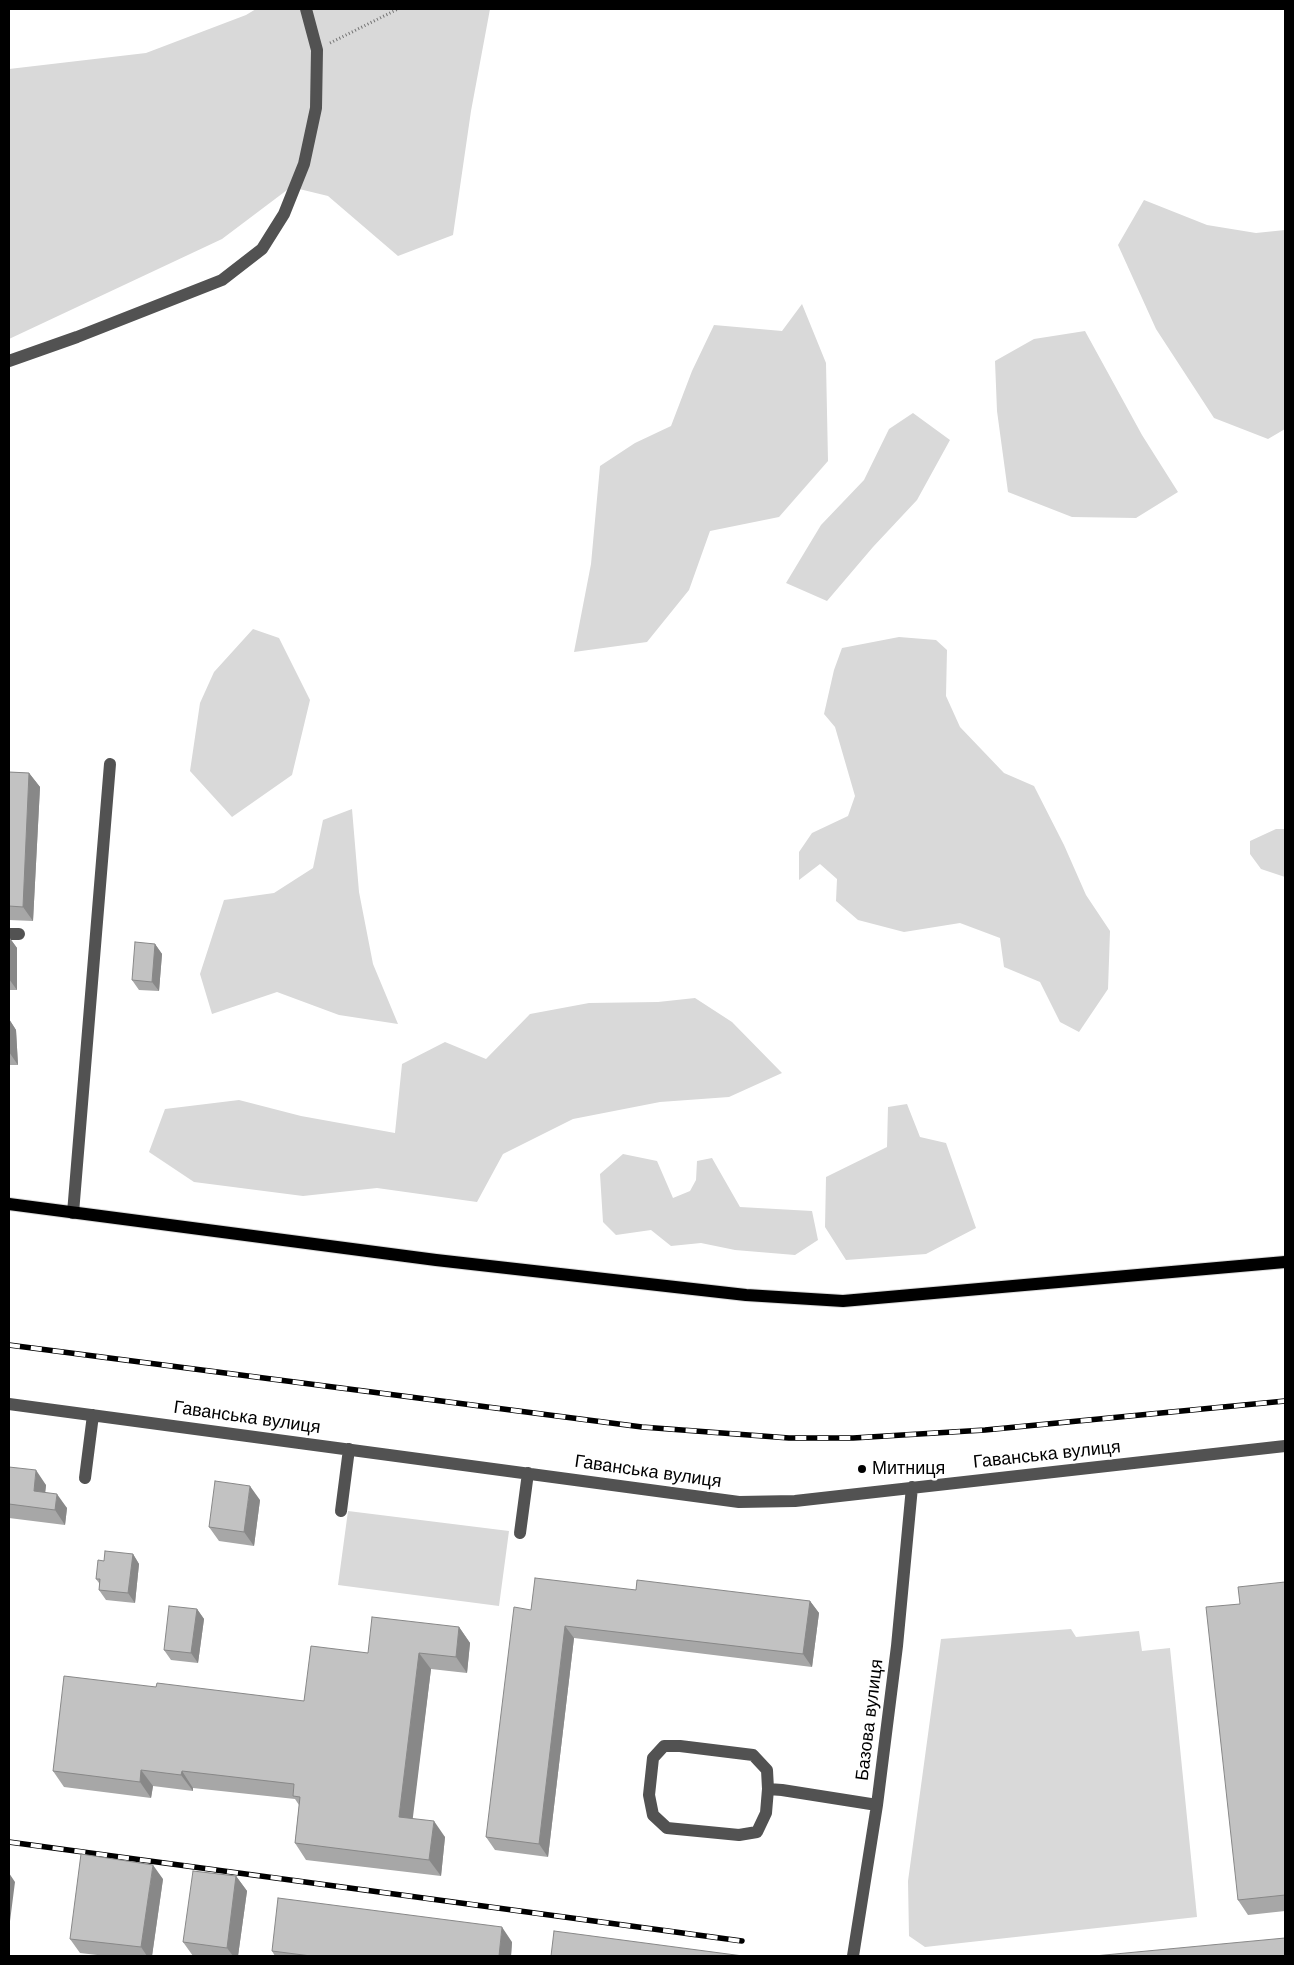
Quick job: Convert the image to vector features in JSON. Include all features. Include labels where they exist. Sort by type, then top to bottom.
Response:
[{"type":"main road","points":[[9,1204],[436,1260],[746,1295],[843,1301],[1285,1262]]},
{"type":"street","points":[[9,361],[77,337],[222,280],[262,250],[284,214],[304,164],[316,108],[316,50],[306,9]]},
{"type":"street","points":[[73,1213],[110,764]]},
{"type":"street","name":"Гаванська вулиця","points":[[9,1404],[739,1502],[795,1501],[1285,1446]]},
{"type":"street","points":[[85,1478],[93,1415]]},
{"type":"street","points":[[341,1511],[348,1449]]},
{"type":"street","points":[[520,1533],[528,1473]]},
{"type":"street","name":"Базова вулиця","points":[[853,1956],[877,1805],[897,1646],[912,1487]]},
{"type":"street","points":[[664,1746],[680,1746],[753,1755],[767,1770],[768,1789],[766,1813],[757,1832],[739,1835],[667,1828],[652,1815],[649,1795],[653,1758],[664,1746]]},
{"type":"street","points":[[768,1789],[877,1805]]},
{"type":"path","points":[[316,50],[398,9]]},
{"type":"shaded area","points":[[256,9],[490,9],[471,111],[453,235],[398,256],[328,196],[291,187],[222,239],[9,339],[9,69],[146,53],[246,15]]},
{"type":"shaded area","points":[[1144,200],[1207,225],[1256,233],[1285,230],[1285,429],[1268,439],[1214,418],[1156,329],[1118,245]]},
{"type":"shaded area","points":[[802,304],[826,363],[828,461],[779,517],[710,531],[689,590],[647,642],[574,652],[591,564],[600,466],[635,443],[671,426],[692,371],[714,325],[782,331]]},
{"type":"shaded area","points":[[1085,331],[1142,435],[1178,492],[1136,518],[1072,517],[1008,492],[997,411],[995,361],[1034,339]]},
{"type":"shaded area","points":[[913,413],[950,440],[917,500],[873,547],[827,601],[786,583],[821,525],[864,480],[889,429]]},
{"type":"shaded area","points":[[253,629],[279,638],[310,700],[292,775],[232,817],[190,771],[200,703],[214,672]]},
{"type":"shaded area","points":[[899,637],[936,640],[947,650],[946,696],[960,727],[1004,773],[1034,786],[1064,845],[1086,895],[1110,931],[1108,989],[1079,1032],[1060,1022],[1040,982],[1004,967],[1000,938],[960,923],[904,932],[858,920],[836,901],[837,879],[820,864],[799,880],[799,852],[812,833],[848,816],[855,796],[835,727],[824,714],[834,670],[842,648]]},
{"type":"shaded area","points":[[352,809],[359,892],[373,964],[398,1024],[339,1015],[277,992],[212,1014],[200,974],[224,900],[274,893],[313,868],[323,820]]},
{"type":"shaded area","points":[[1276,829],[1285,829],[1285,877],[1261,869],[1250,854],[1250,841]]},
{"type":"shaded area","points":[[695,998],[732,1022],[782,1073],[729,1097],[660,1102],[573,1119],[503,1154],[477,1202],[377,1188],[303,1196],[194,1182],[149,1152],[165,1109],[239,1100],[301,1116],[395,1133],[402,1064],[445,1042],[486,1059],[530,1014],[589,1003],[658,1002]]},
{"type":"shaded area","points":[[907,1104],[920,1137],[946,1143],[976,1228],[926,1254],[846,1260],[825,1227],[826,1177],[887,1147],[888,1107]]},
{"type":"shaded area","points":[[623,1154],[657,1161],[673,1198],[690,1191],[696,1180],[697,1161],[712,1158],[740,1207],[812,1211],[818,1240],[795,1255],[735,1250],[701,1243],[671,1246],[651,1230],[616,1235],[603,1222],[600,1174]]},
{"type":"shaded area","points":[[348,1511],[509,1531],[499,1606],[338,1585]]},
{"type":"shaded area","points":[[1071,1629],[1076,1637],[1139,1631],[1142,1651],[1170,1648],[1197,1917],[925,1947],[909,1936],[908,1881],[941,1639]]},
{"type":"building","points":[[9,772],[29,773],[23,907],[9,906]]},
{"type":"building","points":[[135,942],[155,944],[152,982],[132,980]]},
{"type":"building","points":[[9,1467],[36,1470],[34,1491],[57,1494],[55,1510],[9,1504]]},
{"type":"building","points":[[215,1481],[250,1486],[244,1532],[209,1527]]},
{"type":"building","points":[[105,1551],[133,1554],[128,1593],[99,1590],[100,1579],[96,1579],[98,1560],[104,1561]]},
{"type":"building","points":[[535,1578],[636,1590],[637,1580],[810,1601],[803,1654],[565,1626],[539,1844],[486,1837],[514,1607],[531,1610]]},
{"type":"building","points":[[1285,1582],[1285,1895],[1238,1900],[1206,1607],[1240,1604],[1238,1587]]},
{"type":"building","points":[[169,1606],[197,1609],[191,1653],[164,1650]]},
{"type":"building","points":[[372,1617],[459,1627],[456,1657],[419,1653],[399,1817],[434,1821],[429,1860],[295,1843],[300,1797],[293,1796],[294,1784],[182,1771],[181,1775],[141,1770],[140,1782],[53,1771],[64,1676],[156,1687],[157,1683],[304,1701],[311,1646],[368,1653]]},
{"type":"building","points":[[81,1854],[153,1865],[141,1947],[70,1939]]},
{"type":"building","points":[[193,1871],[236,1876],[227,1948],[183,1942]]},
{"type":"building","points":[[278,1898],[502,1927],[499,1956],[311,1956],[272,1951]]},
{"type":"building","points":[[554,1931],[743,1956],[551,1956]]},
{"type":"building","points":[[1285,1938],[1285,1956],[1094,1956]]},
{"type":"railway","points":[[9,1345],[642,1427],[789,1438],[853,1438],[985,1430],[1285,1401]]},
{"type":"railway","points":[[9,1842],[742,1941]]},
{"type":"place","name":"Митниця","points":[[862,1469]]}]
